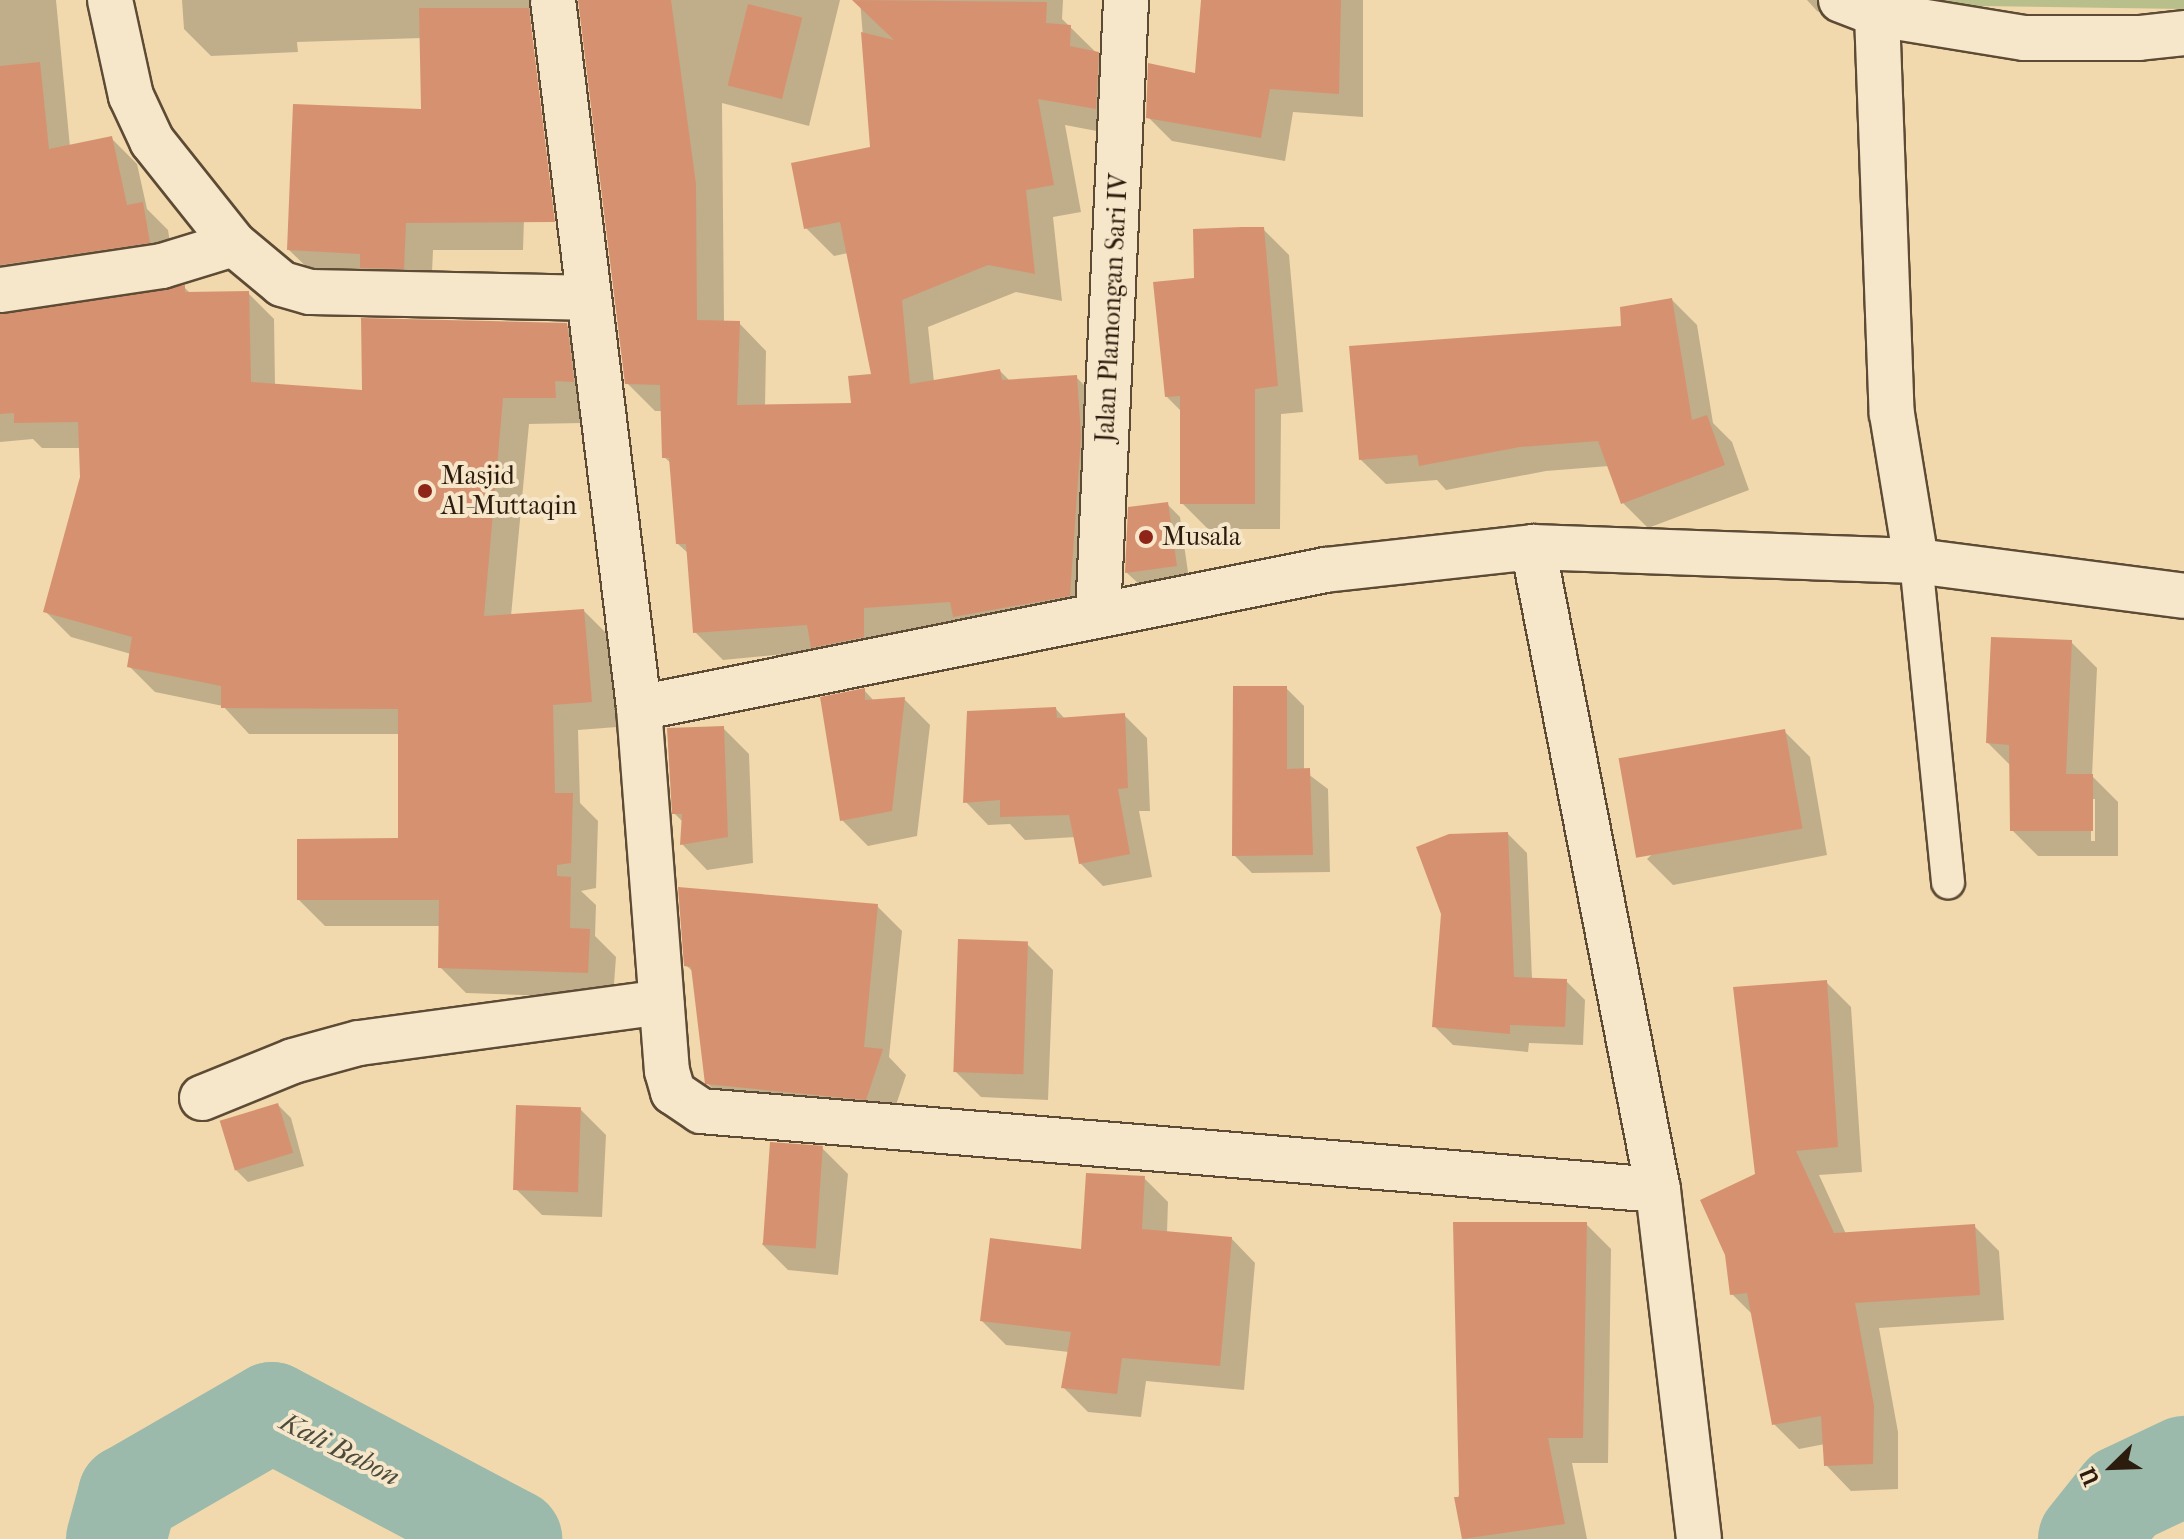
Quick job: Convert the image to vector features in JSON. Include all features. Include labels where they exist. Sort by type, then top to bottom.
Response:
[{"type":"street","points":[[110,0],[131,96],[152,141],[234,244],[282,284],[310,292],[586,298]]},
{"type":"street","points":[[553,0],[586,298],[639,708],[661,1002],[673,1092],[701,1111],[1658,1190]]},
{"type":"street","name":"Jalan Plamongan Sari IV","points":[[1098,615],[1126,0]]},
{"type":"street","points":[[1916,561],[1892,414],[1859,7],[2024,38],[2139,38],[2184,33]]},
{"type":"street","points":[[1,290],[162,266],[234,244]]},
{"type":"street","points":[[639,708],[1325,570],[1533,547],[1916,561],[2184,596]]},
{"type":"street","points":[[1533,547],[1658,1190],[1699,1539]]},
{"type":"street","points":[[202,1098],[293,1061],[373,1040],[661,1002]]},
{"type":"lane","points":[[1916,561],[1948,882]]},
{"type":"green space","points":[[1906,0],[2184,0],[2184,9],[1907,5]]},
{"type":"building","points":[[578,0],[671,0],[696,184],[697,320],[740,321],[737,405],[851,403],[848,376],[871,374],[840,222],[804,229],[791,163],[870,147],[861,32],[894,40],[852,0],[1047,2],[1046,23],[1071,25],[1070,46],[1099,52],[1096,109],[1038,99],[1054,185],[1026,190],[1035,274],[988,265],[902,300],[910,384],[1000,369],[1002,380],[1077,375],[1081,436],[1070,596],[953,617],[950,602],[864,608],[864,637],[811,648],[807,625],[693,633],[686,544],[676,544],[669,458],[662,458],[660,385],[625,384]]},
{"type":"building","points":[[1201,0],[1341,0],[1339,94],[1270,89],[1261,138],[1146,118],[1148,63],[1195,73]]},
{"type":"building","points":[[748,4],[802,18],[782,99],[728,86]]},
{"type":"building","points":[[419,8],[529,8],[555,222],[406,223],[404,269],[360,268],[360,254],[287,250],[293,104],[421,109]]},
{"type":"building","points":[[40,62],[49,149],[112,136],[127,205],[143,202],[150,243],[0,265],[0,66]]},
{"type":"building","points":[[1264,227],[1278,386],[1255,389],[1255,504],[1180,504],[1180,396],[1165,397],[1153,282],[1194,278],[1193,229]]},
{"type":"building","points":[[185,285],[185,292],[249,291],[251,382],[362,390],[361,318],[567,323],[574,382],[555,381],[556,398],[503,398],[484,616],[584,609],[592,702],[553,705],[555,793],[573,793],[571,863],[557,865],[557,876],[571,877],[570,928],[590,929],[588,973],[438,968],[439,900],[297,900],[297,839],[398,838],[398,709],[221,708],[221,686],[127,667],[132,637],[43,612],[80,477],[78,422],[14,423],[14,413],[0,414],[0,314]]},
{"type":"building","points":[[1672,298],[1692,420],[1707,415],[1725,465],[1621,504],[1598,441],[1520,447],[1419,466],[1417,455],[1359,460],[1349,346],[1621,326],[1620,307]]},
{"type":"building","name":"Musala","points":[[1168,502],[1177,566],[1125,573],[1128,507]]},
{"type":"building","points":[[1991,637],[2072,640],[2066,774],[2093,774],[2093,831],[2010,831],[2009,745],[1986,743]]},
{"type":"building","points":[[1233,686],[1287,686],[1287,769],[1310,768],[1313,855],[1232,856]]},
{"type":"building","points":[[865,688],[865,700],[905,697],[892,811],[840,821],[820,697]]},
{"type":"building","points":[[1056,707],[1057,718],[1125,713],[1128,788],[1118,789],[1130,854],[1079,864],[1069,815],[1000,817],[1000,800],[963,803],[967,711]]},
{"type":"building","points":[[724,726],[728,837],[680,845],[682,814],[672,814],[667,728]]},
{"type":"building","points":[[1785,729],[1803,828],[1636,858],[1619,758]]},
{"type":"building","points":[[1508,832],[1514,977],[1567,979],[1565,1027],[1510,1025],[1510,1034],[1432,1027],[1441,914],[1416,847],[1449,834]]},
{"type":"building","points":[[678,887],[878,904],[864,1047],[883,1049],[866,1100],[705,1084],[691,967],[684,966]]},
{"type":"building","points":[[958,939],[1028,941],[1023,1074],[953,1072]]},
{"type":"building","points":[[1827,980],[1838,1147],[1796,1151],[1834,1233],[1975,1224],[1980,1295],[1855,1303],[1874,1406],[1873,1464],[1824,1466],[1821,1416],[1772,1425],[1747,1293],[1730,1295],[1725,1255],[1700,1200],[1755,1174],[1733,987]]},
{"type":"building","points":[[278,1103],[293,1153],[235,1171],[220,1121]]},
{"type":"building","points":[[516,1105],[581,1107],[578,1192],[513,1190]]},
{"type":"building","points":[[770,1142],[823,1146],[816,1248],[763,1245]]},
{"type":"building","points":[[1086,1173],[1145,1176],[1142,1229],[1232,1237],[1220,1366],[1122,1358],[1117,1394],[1061,1388],[1071,1332],[980,1321],[990,1238],[1081,1249]]},
{"type":"building","points":[[1453,1222],[1587,1222],[1583,1438],[1548,1438],[1565,1524],[1462,1539],[1454,1497],[1459,1497]]},
{"type":"waterway","name":"Kali Babon","points":[[116,1539],[128,1495],[272,1412],[512,1539]]},
{"type":"waterway","name":"Kali Babon","points":[[2088,1539],[2123,1495],[2184,1466]]},
{"type":"place","name":"Masjid Al-Muttaqin","points":[[425,491]]},
{"type":"place","name":"Musala","points":[[1146,537]]}]
